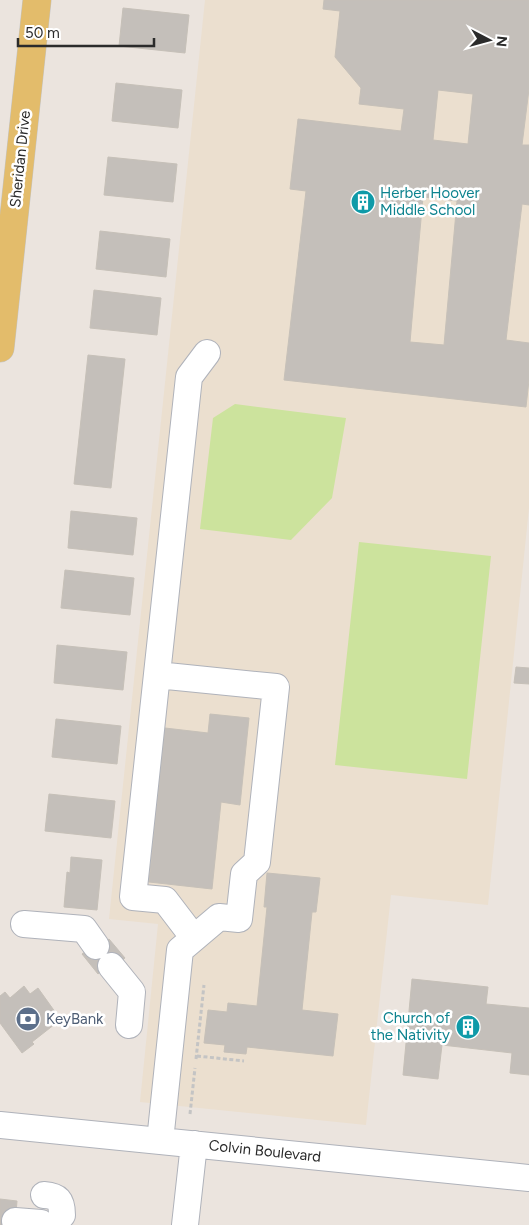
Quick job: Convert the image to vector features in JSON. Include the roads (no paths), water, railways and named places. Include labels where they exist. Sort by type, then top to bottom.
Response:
[{"type":"main road","name":"Sheridan Drive","points":[[0,348],[3,282],[36,0]]},
{"type":"street","points":[[194,938],[165,900],[133,896],[189,377],[207,353]]},
{"type":"street","points":[[157,675],[276,687],[257,862],[244,874],[239,919],[219,917],[180,950],[160,1141]]},
{"type":"street","points":[[24,924],[84,929],[132,992],[129,1025]]},
{"type":"street","name":"Colvin Boulevard","points":[[0,1125],[529,1178]]},
{"type":"street","points":[[185,1225],[194,1144]]},
{"type":"street","points":[[15,1221],[52,1219],[60,1200],[54,1196],[44,1195]]},
{"type":"place","name":"Herber Hoover Middle School","points":[[363,202]]},
{"type":"place","name":"KeyBank","points":[[28,1019]]},
{"type":"place","name":"Church of the Nativity","points":[[468,1027]]}]
